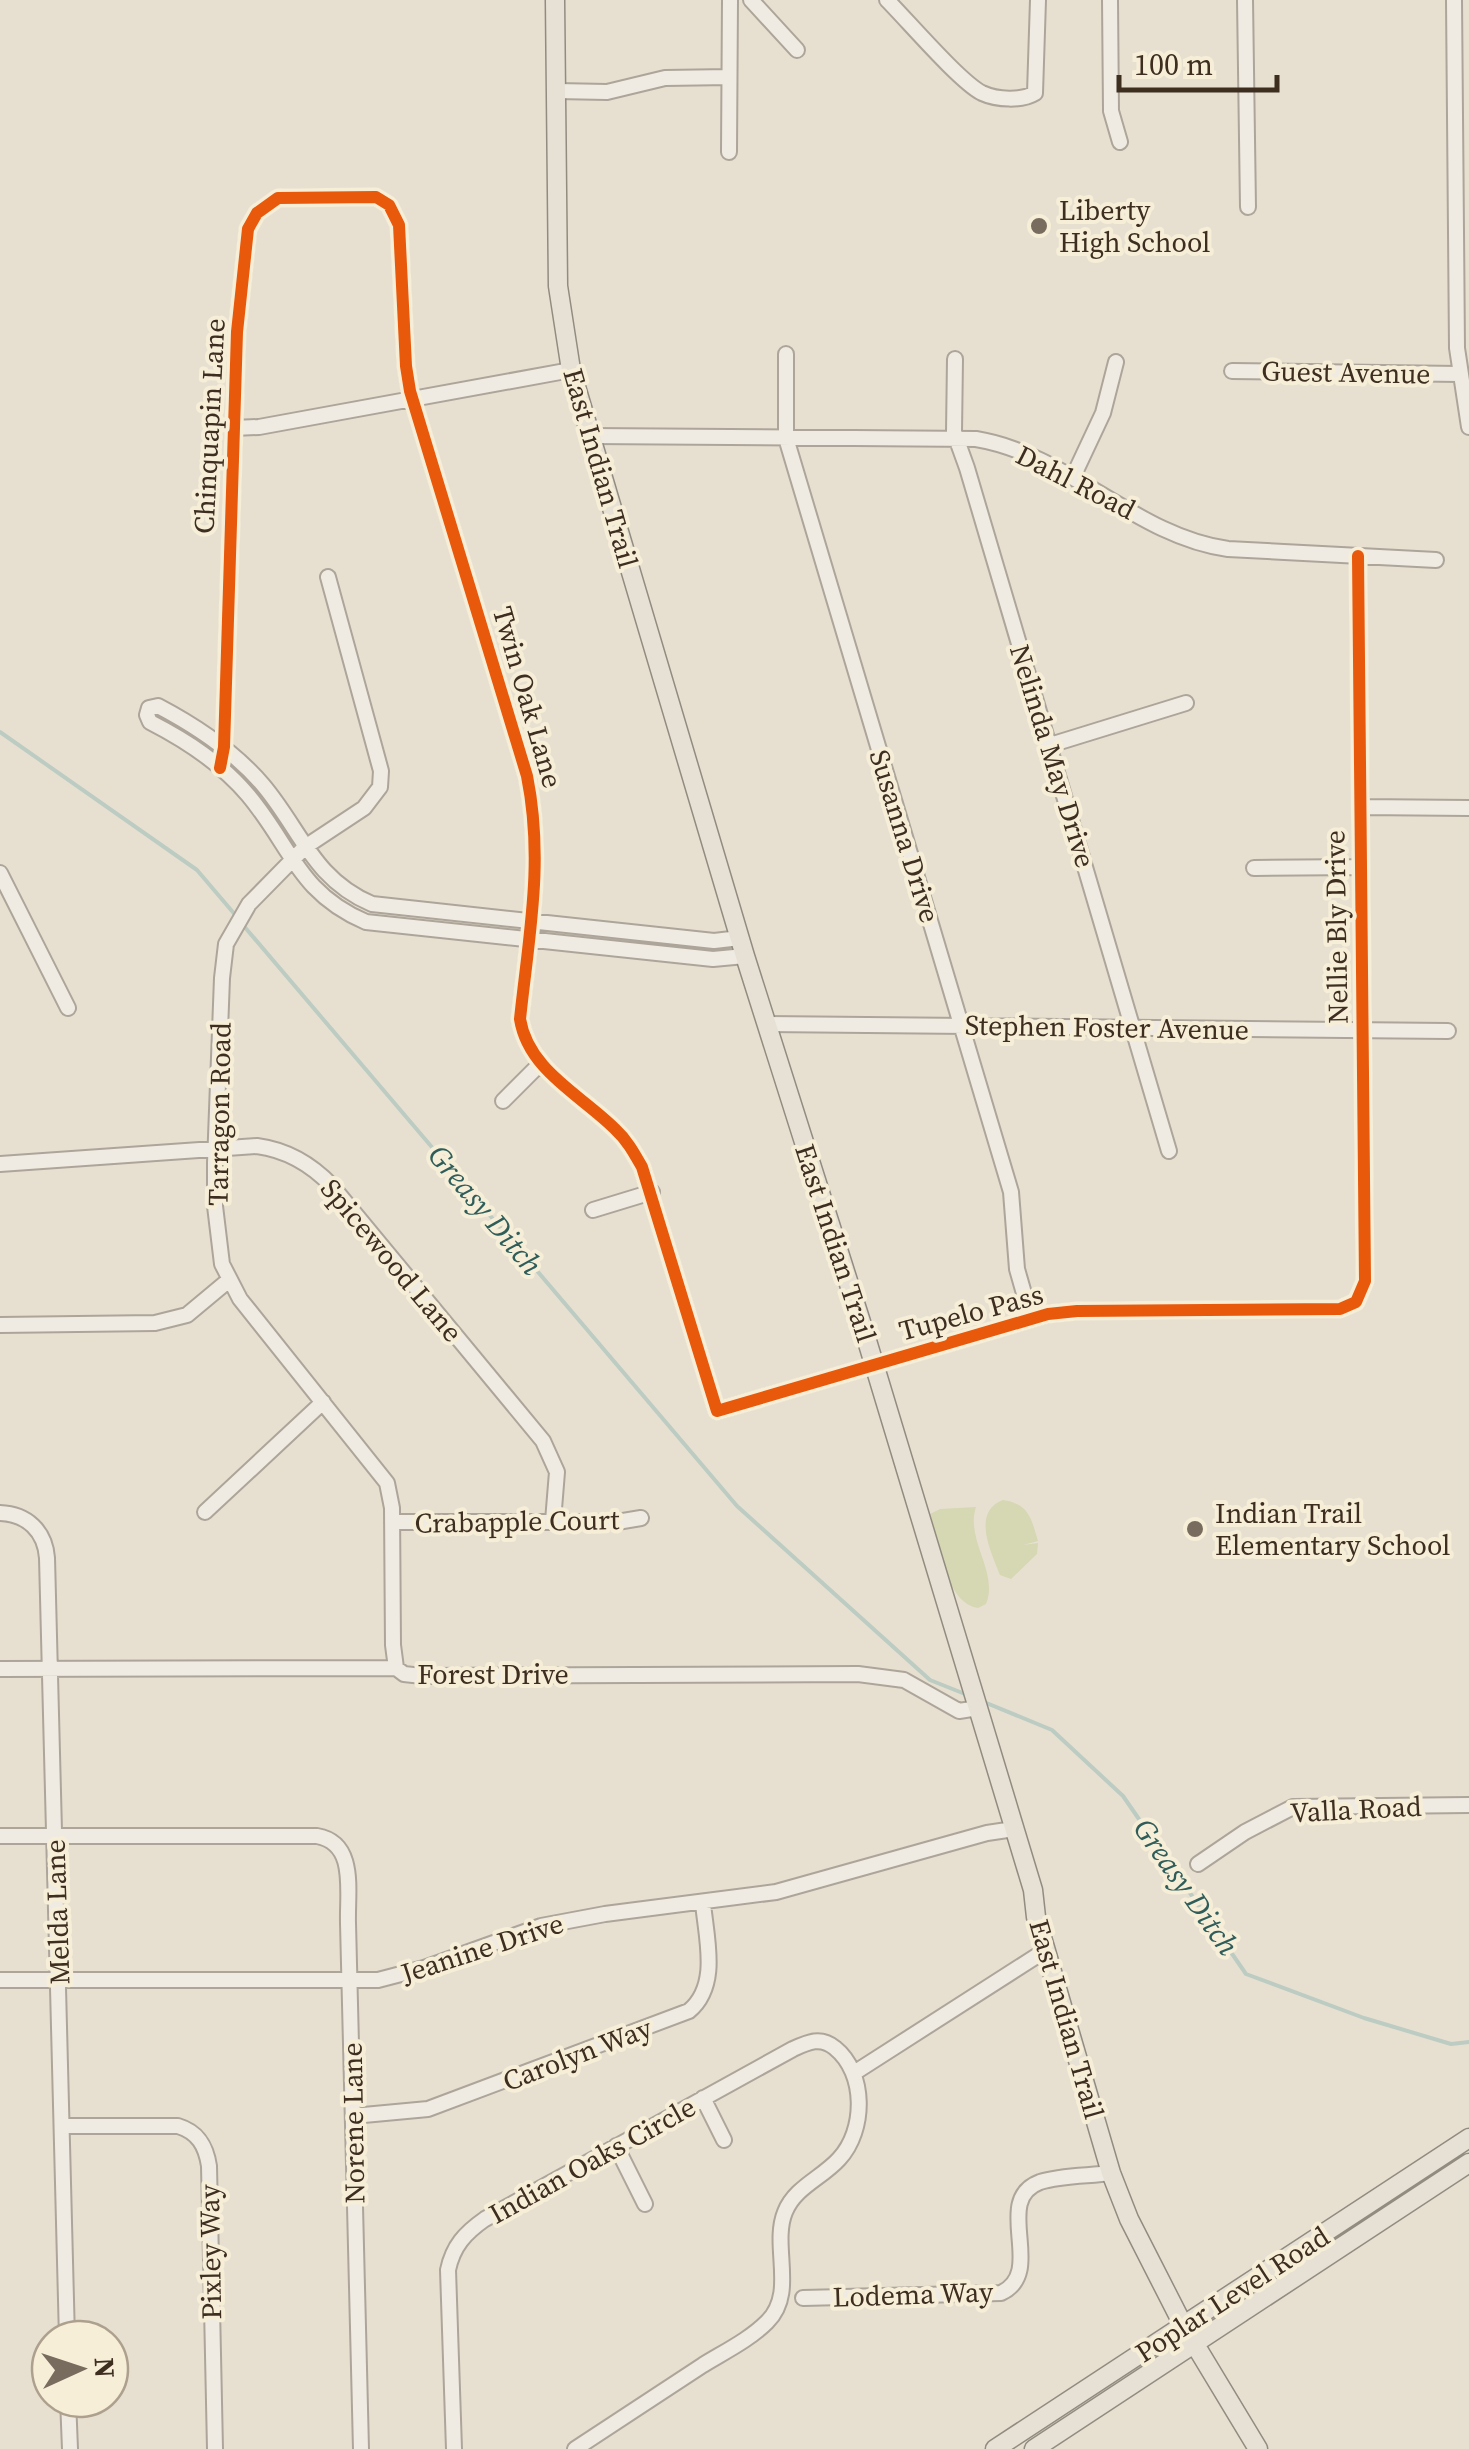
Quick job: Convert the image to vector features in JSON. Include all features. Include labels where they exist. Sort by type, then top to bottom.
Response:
[{"type":"main road","name":"East Indian Trail","points":[[555,0],[558,286],[571,370],[742,947],[978,1708],[1112,2173],[1129,2219],[1182,2323],[1258,2449]]},
{"type":"main road","name":"Poplar Level Road","points":[[995,2449],[1469,2138]]},
{"type":"main road","name":"Poplar Level Road","points":[[1034,2449],[1469,2163]]},
{"type":"street","points":[[729,152],[730,0]]},
{"type":"street","points":[[752,0],[797,50]]},
{"type":"street","points":[[887,0],[984,94],[998,98],[1032,96],[1037,89],[1038,0]]},
{"type":"street","points":[[1110,0],[1111,111],[1120,142]]},
{"type":"street","points":[[1245,0],[1248,207]]},
{"type":"street","points":[[1454,0],[1456,312],[1459,374],[1469,428]]},
{"type":"street","points":[[557,92],[607,92],[664,78],[729,77]]},
{"type":"street","name":"Twin Oak Lane","points":[[376,197],[389,205],[399,226],[406,366],[413,399],[526,776],[537,841],[520,1019],[525,1040],[541,1063],[618,1132],[642,1167],[717,1411]]},
{"type":"street","name":"Chinquapin Lane","points":[[220,768],[224,747],[236,332],[245,246],[252,220],[263,206],[278,198],[376,197]]},
{"type":"street","name":"Susanna Drive","points":[[786,354],[786,438],[1011,1192],[1016,1268],[1031,1318]]},
{"type":"street","name":"Nelinda May Drive","points":[[955,358],[956,440],[1170,1151]]},
{"type":"street","points":[[1073,477],[1103,413],[1116,362]]},
{"type":"street","points":[[233,428],[259,428],[571,370]]},
{"type":"street","name":"Guest Avenue","points":[[1232,371],[1459,374]]},
{"type":"street","name":"Dahl Road","points":[[591,436],[976,439],[1002,444],[1204,544],[1436,560]]},
{"type":"street","name":"Nellie Bly Drive","points":[[1358,556],[1364,1281],[1360,1296]]},
{"type":"street","name":"Tarragon Road","points":[[328,577],[381,771],[380,787],[364,808],[306,847],[249,904],[224,954],[217,1226],[222,1264],[240,1300],[383,1477],[389,1490],[396,1668]]},
{"type":"street","points":[[1050,744],[1186,703]]},
{"type":"street","points":[[158,706],[209,734],[260,781],[330,879],[372,904],[742,947],[713,959],[366,922],[318,893],[293,863],[260,810],[220,768],[198,749],[150,722],[146,714],[149,708],[158,706]]},
{"type":"street","points":[[1361,808],[1469,808]]},
{"type":"street","points":[[1254,868],[1360,867]]},
{"type":"street","points":[[0,873],[68,1008]]},
{"type":"street","name":"Stephen Foster Avenue","points":[[766,1024],[1448,1031]]},
{"type":"street","points":[[503,1101],[541,1063]]},
{"type":"street","name":"Spicewood Lane","points":[[0,1164],[257,1146],[281,1151],[312,1167],[543,1440],[557,1472],[552,1521]]},
{"type":"street","points":[[593,1210],[652,1192]]},
{"type":"street","points":[[0,1325],[155,1323],[187,1314],[229,1280]]},
{"type":"street","name":"Tupelo Pass","points":[[717,1411],[1031,1318],[1077,1311],[1340,1309],[1360,1296]]},
{"type":"street","points":[[205,1512],[323,1402]]},
{"type":"street","name":"Melda Lane","points":[[0,1513],[29,1521],[46,1548],[67,2319]]},
{"type":"street","name":"Crabapple Court","points":[[392,1522],[617,1522],[641,1518]]},
{"type":"street","name":"Forest Drive","points":[[0,1669],[396,1668],[404,1674],[422,1676],[882,1675],[904,1680],[952,1708],[978,1708]]},
{"type":"street","name":"Valla Road","points":[[1198,1864],[1244,1832],[1293,1807],[1469,1805]]},
{"type":"street","name":"Jeanine Drive","points":[[0,1980],[349,1982],[402,1976],[499,1939],[581,1917],[794,1888],[1014,1828]]},
{"type":"street","name":"Norene Lane","points":[[0,1836],[296,1836],[329,1838],[340,1846],[346,1859],[361,2449]]},
{"type":"street","name":"Carolyn Way","points":[[353,2116],[428,2109],[689,2011],[704,1994],[708,1979],[703,1903]]},
{"type":"street","points":[[575,2449],[748,2337],[775,2312],[780,2298],[784,2213],[792,2200],[839,2160],[850,2142],[858,2108],[854,2072],[1046,1950]]},
{"type":"street","name":"Indian Oaks Circle","points":[[454,2449],[448,2288],[454,2250],[466,2233],[810,2041],[832,2045],[854,2072]]},
{"type":"street","points":[[704,2098],[724,2140]]},
{"type":"street","name":"Pixley Way","points":[[62,2126],[178,2126],[193,2132],[204,2148],[208,2166],[215,2449]]},
{"type":"street","points":[[616,2146],[645,2204]]},
{"type":"street","name":"Lodema Way","points":[[803,2298],[1001,2293],[1013,2286],[1020,2272],[1018,2210],[1024,2194],[1039,2182],[1112,2173]]},
{"type":"street","points":[[69,2419],[70,2449]]},
{"type":"green space","points":[[1003,1500],[1024,1509],[1038,1541],[1023,1545],[1038,1543],[1037,1554],[1011,1579],[1000,1575],[986,1533],[988,1514]]},
{"type":"green space","points":[[976,1507],[975,1532],[989,1592],[986,1604],[978,1608],[958,1596],[951,1584],[930,1514],[940,1509]]},
{"type":"waterway","name":"Greasy Ditch","points":[[0,732],[197,870],[237,917]]},
{"type":"waterway","name":"Greasy Ditch","points":[[243,925],[737,1506],[930,1680],[965,1694]]},
{"type":"waterway","name":"Greasy Ditch","points":[[984,1702],[1052,1730],[1123,1796],[1246,1974],[1364,2018],[1451,2044],[1469,2042]]},
{"type":"cycle path","points":[[220,768],[224,747],[237,332],[248,229],[257,213],[278,198],[376,197],[389,205],[399,225],[410,391],[527,776],[535,868],[520,1019],[525,1037],[545,1067],[619,1133],[642,1167],[717,1411],[1048,1314],[1340,1309],[1356,1302],[1365,1281],[1358,556]]},
{"type":"place","name":"Liberty High School","points":[[1039,226]]},
{"type":"place","name":"Indian Trail Elementary School","points":[[1195,1529]]}]
